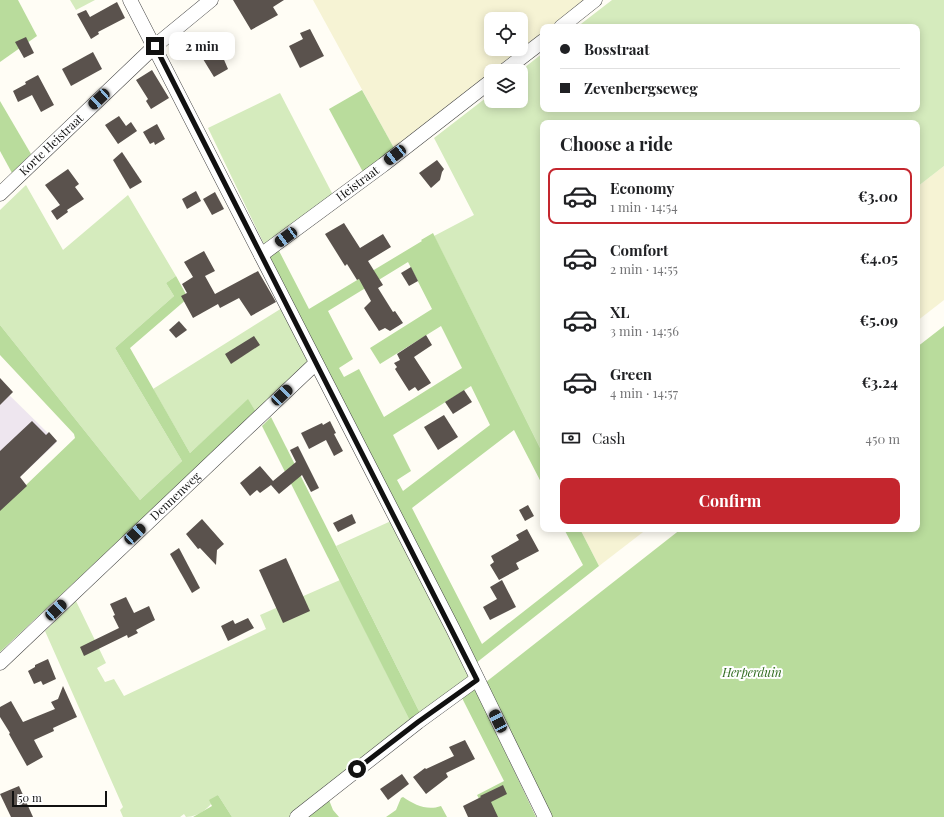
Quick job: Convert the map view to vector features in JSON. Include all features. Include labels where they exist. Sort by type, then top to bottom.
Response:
[{"type":"street","points":[[130,0],[155,46],[545,817]]},
{"type":"street","name":"Korte Heistraat","points":[[0,194],[155,46],[211,0]]},
{"type":"street","points":[[565,24],[595,0]]},
{"type":"street","points":[[513,64],[540,43]]},
{"type":"street","name":"Heistraat","points":[[261,255],[384,165],[484,86]]},
{"type":"street","name":"Dennenweg","points":[[0,663],[316,363]]},
{"type":"street","points":[[297,817],[418,722],[477,680]]},
{"type":"shaded area","points":[[313,0],[585,0],[554,24],[540,24],[540,35],[528,44],[528,12],[484,12],[484,56],[513,56],[502,64],[484,64],[484,78],[394,148]]},
{"type":"shaded area","points":[[944,166],[944,300],[920,319],[920,185]]},
{"type":"shaded area","points":[[0,386],[57,442],[0,496]]},
{"type":"shaded area","points":[[582,532],[643,532],[599,566]]},
{"type":"green space","points":[[0,0],[18,0],[37,36],[0,62]]},
{"type":"green space","points":[[70,0],[95,0],[76,10]]},
{"type":"green space","points":[[612,0],[944,0],[944,166],[920,185],[920,120],[540,120],[540,448],[434,236],[474,215],[434,138],[484,99],[484,108],[528,108],[528,65],[540,55],[540,112],[920,112],[920,24],[581,24]]},
{"type":"green space","points":[[362,90],[394,148],[363,172],[329,109]]},
{"type":"green space","points":[[280,93],[333,195],[264,244],[208,128]]},
{"type":"green space","points":[[0,101],[31,154],[12,173],[0,151]]},
{"type":"green space","points":[[26,185],[63,250],[128,195],[176,276],[166,283],[174,296],[115,348],[182,461],[140,500],[0,325],[0,210]]},
{"type":"green space","points":[[433,233],[540,448],[540,480],[514,430],[412,508],[482,644],[583,565],[566,532],[582,532],[599,566],[476,663],[268,254],[277,247],[309,309],[422,241],[421,240]],"holes":[[[408,262],[432,309],[370,348],[380,364],[441,326],[462,368],[384,417],[359,369],[344,377],[339,368],[353,359],[328,311]],[[471,386],[490,425],[403,491],[397,480],[411,471],[393,435]]]},
{"type":"green space","points":[[176,276],[188,298],[130,348],[190,453],[248,399],[256,412],[0,652],[0,510],[75,438],[74,434],[0,355],[0,325],[140,500],[182,461],[115,348],[174,296],[166,283]]},
{"type":"green space","points":[[282,308],[309,362],[256,412],[248,400],[190,453],[153,389]]},
{"type":"green space","name":"Herperduin","points":[[944,326],[944,817],[552,817],[486,682],[677,532],[920,532],[920,345]]},
{"type":"green space","points":[[271,417],[421,715],[411,723],[262,426]]},
{"type":"green space","points":[[391,521],[470,678],[421,715],[336,546]]},
{"type":"green space","points":[[340,580],[411,723],[289,817],[232,817],[218,795],[205,810],[191,817],[186,817],[184,814],[180,817],[123,817],[120,810],[123,807],[45,631],[76,601],[106,663],[97,668],[105,682],[114,679],[124,696],[266,629],[260,615]]},
{"type":"green space","points":[[475,688],[536,817],[489,817],[477,795],[504,781],[462,698]]},
{"type":"green space","points":[[218,795],[232,817],[193,817],[212,806],[209,800]]},
{"type":"green space","points":[[403,797],[421,806],[431,808],[441,806],[447,817],[386,817],[396,810],[401,798]]},
{"type":"green space","points":[[329,800],[333,810],[339,817],[307,817]]},
{"type":"building","points":[[233,0],[284,0],[273,7],[278,15],[251,30]]},
{"type":"building","points":[[117,2],[125,18],[98,32],[99,34],[91,39],[77,14],[86,10],[90,17]]},
{"type":"building","points":[[310,29],[324,56],[300,68],[289,46],[303,39],[300,33]]},
{"type":"building","points":[[26,37],[34,53],[24,58],[15,42]]},
{"type":"building","points":[[217,41],[224,54],[222,55],[228,69],[214,77],[197,51],[206,45],[207,46]]},
{"type":"building","points":[[93,52],[102,69],[71,86],[62,69]]},
{"type":"building","points":[[152,70],[169,98],[151,109],[146,101],[148,99],[136,80]]},
{"type":"building","points":[[38,75],[54,105],[41,112],[32,95],[18,102],[13,91]]},
{"type":"building","points":[[119,116],[126,126],[131,122],[137,131],[118,144],[105,125]]},
{"type":"building","points":[[157,124],[165,139],[155,145],[154,142],[150,144],[143,132]]},
{"type":"building","points":[[122,152],[142,182],[130,189],[113,160]]},
{"type":"building","points":[[437,160],[444,169],[440,180],[431,188],[419,173]]},
{"type":"building","points":[[68,169],[79,184],[75,187],[84,199],[67,210],[68,212],[57,220],[51,211],[60,205],[45,185]]},
{"type":"building","points":[[196,191],[201,201],[187,209],[182,199]]},
{"type":"building","points":[[215,192],[224,209],[212,215],[203,199]]},
{"type":"building","points":[[344,223],[360,248],[383,234],[391,247],[368,261],[383,285],[378,288],[393,312],[395,311],[403,323],[390,331],[385,328],[379,331],[364,308],[371,301],[359,279],[357,280],[347,264],[345,266],[325,234]]},
{"type":"building","points":[[204,251],[215,271],[205,276],[215,294],[258,271],[276,302],[251,316],[239,298],[220,308],[218,304],[193,318],[181,296],[187,293],[182,284],[193,277],[184,262]]},
{"type":"building","points":[[411,267],[418,281],[409,286],[401,273]]},
{"type":"building","points":[[179,321],[187,330],[176,338],[169,330]]},
{"type":"building","points":[[426,335],[432,345],[414,357],[431,383],[418,391],[415,387],[409,391],[395,369],[397,367],[394,363],[400,360],[397,354]]},
{"type":"building","points":[[254,336],[260,345],[231,364],[225,354]]},
{"type":"building","points":[[0,378],[13,392],[0,405]]},
{"type":"building","points":[[464,390],[472,402],[453,414],[445,402]]},
{"type":"building","points":[[444,415],[458,437],[438,450],[424,427]]},
{"type":"building","points":[[32,421],[46,435],[49,432],[57,441],[20,477],[27,486],[0,511],[0,451]]},
{"type":"building","points":[[330,421],[336,433],[334,434],[343,451],[334,456],[326,440],[309,449],[301,433],[322,423],[323,425]]},
{"type":"building","points":[[298,446],[319,488],[311,492],[302,475],[279,494],[271,485],[260,493],[257,490],[250,496],[240,483],[260,466],[273,481],[296,462],[290,450]]},
{"type":"building","points":[[528,505],[534,516],[525,521],[519,510]]},
{"type":"building","points":[[352,514],[356,523],[338,532],[333,523]]},
{"type":"building","points":[[202,519],[224,544],[217,550],[216,565],[200,548],[198,549],[186,534]]},
{"type":"building","points":[[527,529],[539,551],[516,563],[519,569],[499,580],[490,565],[494,562],[491,556],[519,540],[516,535]]},
{"type":"building","points":[[179,548],[200,588],[192,593],[170,554]]},
{"type":"building","points":[[286,558],[310,611],[283,623],[259,570]]},
{"type":"building","points":[[502,580],[516,607],[490,620],[483,607],[497,599],[490,587]]},
{"type":"building","points":[[126,597],[134,613],[149,606],[155,620],[136,630],[138,633],[128,638],[127,635],[84,656],[80,647],[119,628],[113,616],[115,615],[110,604]]},
{"type":"building","points":[[248,618],[254,628],[228,641],[221,626],[233,620],[235,624]]},
{"type":"building","points":[[48,659],[56,679],[43,685],[41,681],[34,684],[28,671],[35,667],[35,665]]},
{"type":"building","points":[[63,686],[77,717],[53,728],[54,731],[34,740],[43,757],[27,766],[0,717],[0,707],[11,701],[23,722],[55,709],[51,702],[58,699]]},
{"type":"building","points":[[465,740],[475,759],[446,773],[448,777],[426,794],[413,777],[425,768],[426,769],[454,756],[449,747]]},
{"type":"building","points":[[402,774],[409,784],[388,800],[380,789]]},
{"type":"building","points":[[503,785],[507,794],[491,802],[498,817],[468,817],[463,806]]},
{"type":"building","points":[[19,786],[33,817],[11,817],[0,794]]},
{"type":"route","points":[[155,46],[477,680],[418,722],[357,769]]}]
